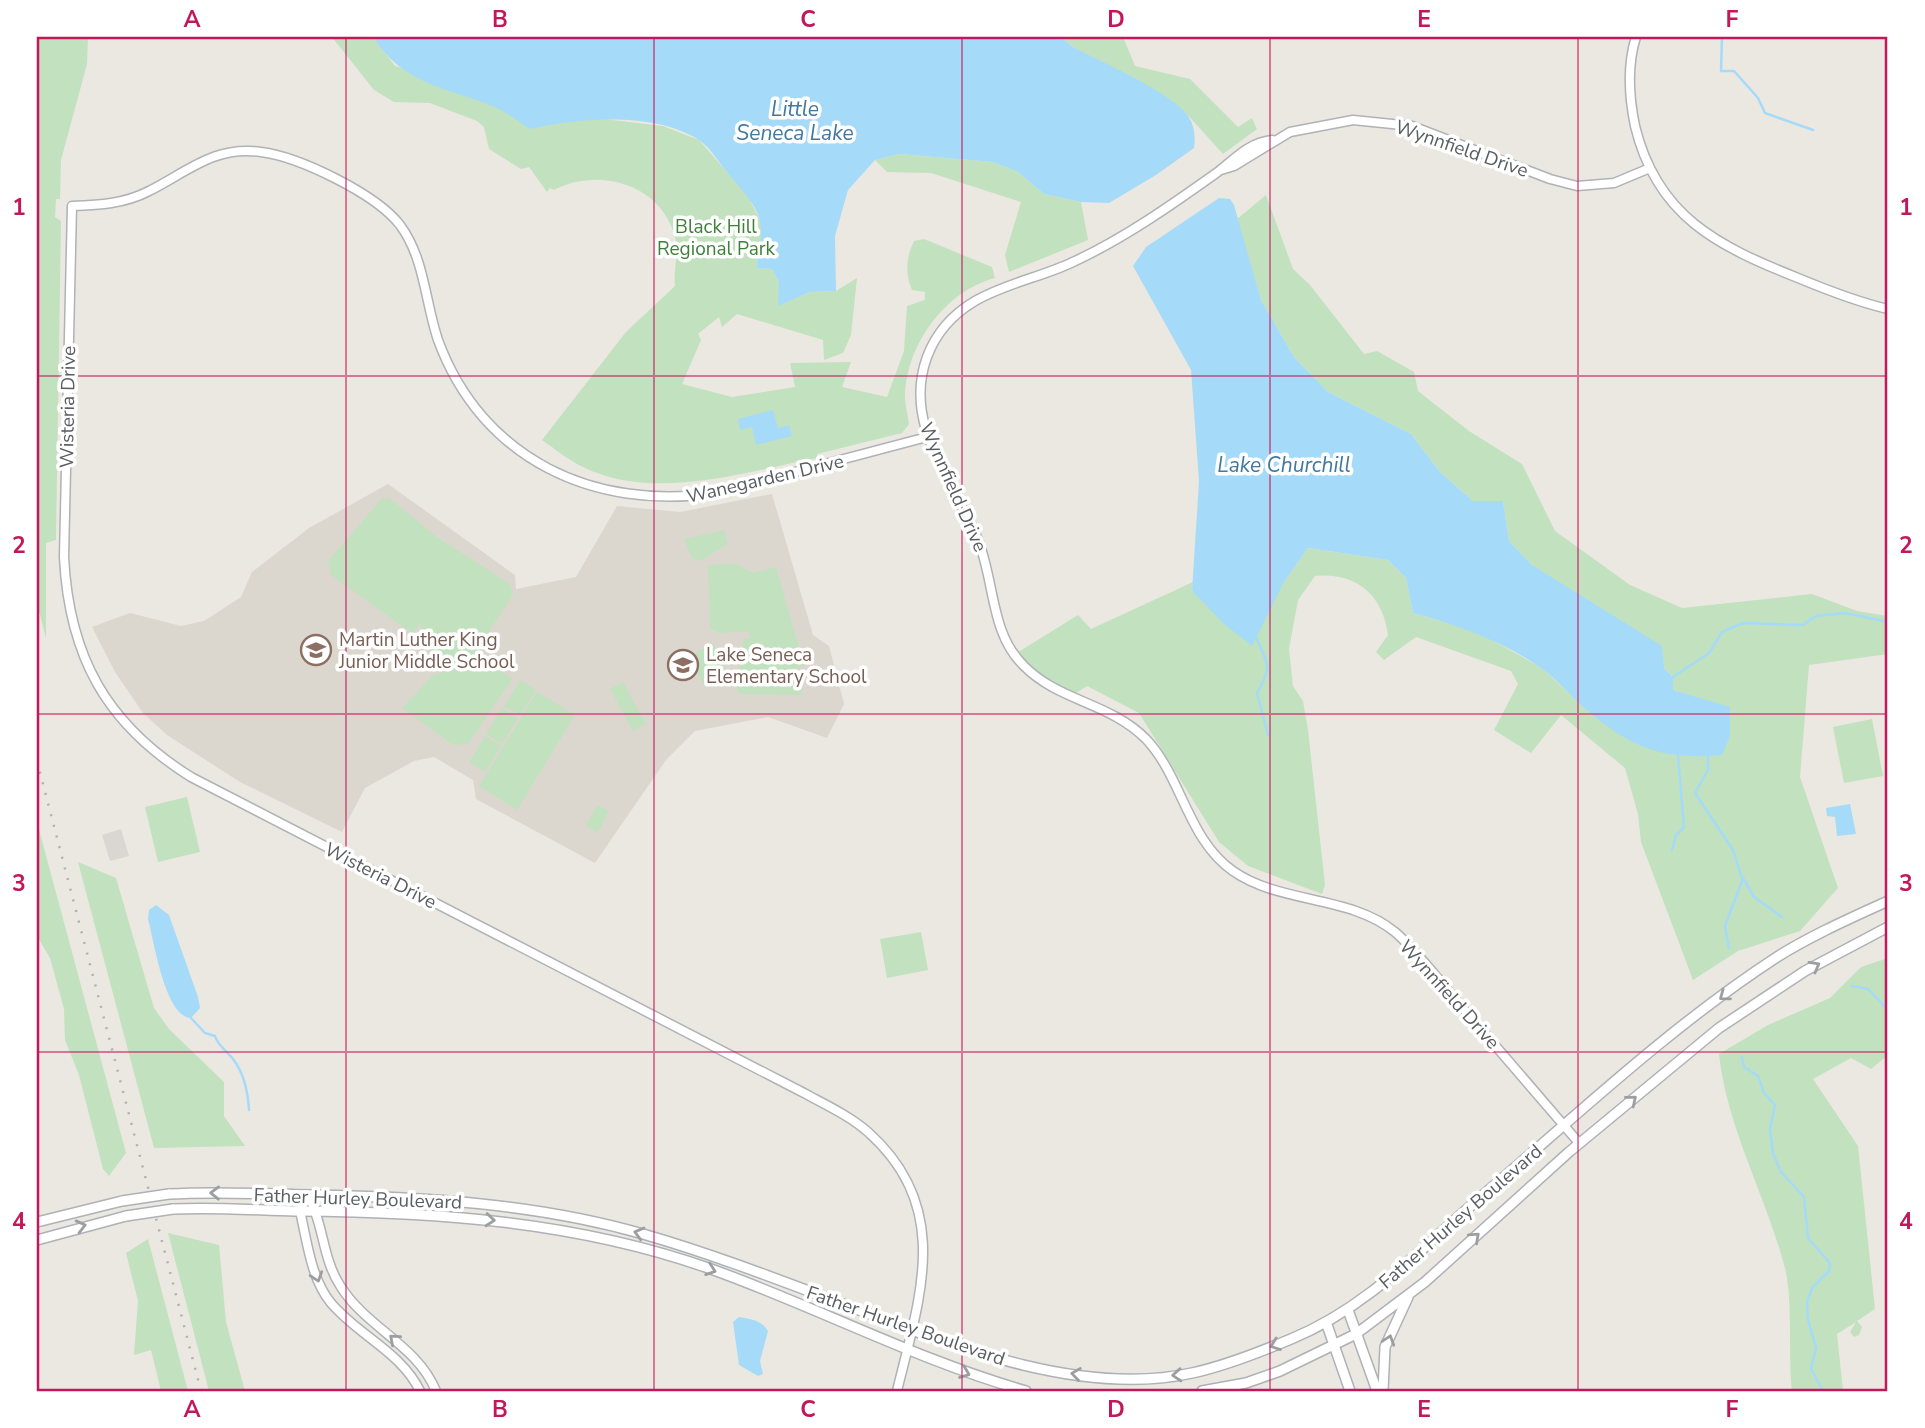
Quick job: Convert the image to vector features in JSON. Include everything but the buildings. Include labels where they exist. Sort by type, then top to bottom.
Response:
[{"type":"main road","name":"Father Hurley Boulevard","points":[[37,1222],[122,1201],[169,1194],[427,1199],[572,1217],[641,1233],[732,1262],[911,1330],[1023,1365],[1081,1376],[1130,1378],[1190,1374],[1294,1338],[1348,1310],[1409,1263],[1448,1225],[1660,1044],[1778,957],[1888,901]]},
{"type":"main road","name":"Father Hurley Boulevard","points":[[1202,1391],[1246,1383],[1334,1347],[1356,1334],[1411,1292],[1579,1143],[1719,1028],[1763,996],[1888,927]]},
{"type":"main road","name":"Father Hurley Boulevard","points":[[37,1240],[126,1216],[173,1209],[427,1214],[532,1224],[607,1239],[710,1269],[975,1377],[1026,1391]]},
{"type":"main road","points":[[1382,1391],[1385,1347],[1411,1292]]},
{"type":"main road","points":[[1348,1310],[1377,1391]]},
{"type":"main road","points":[[1326,1322],[1350,1391]]},
{"type":"street","points":[[1636,37],[1630,89],[1639,139],[1650,168],[1675,206],[1715,241],[1826,289],[1888,309]]},
{"type":"street","name":"Wynnfield Drive","points":[[1579,1143],[1390,929],[1376,920],[1251,882],[1230,869],[1207,845],[1151,744],[1129,722],[1041,681],[1020,663],[997,622],[987,563],[976,535],[927,438],[920,412],[923,369],[930,347],[957,313],[977,300],[1069,264],[1108,245],[1218,171],[1234,166],[1272,140],[1290,132],[1329,122],[1393,122],[1451,140],[1550,179],[1577,186],[1614,183],[1650,168]]},
{"type":"street","name":"Wanegarden Drive","points":[[72,206],[109,205],[131,199],[200,160],[239,151],[281,156],[356,189],[387,211],[410,242],[420,267],[437,337],[471,402],[491,425],[525,455],[577,483],[612,494],[682,498],[715,494],[927,438]]},
{"type":"street","name":"Wisteria Drive","points":[[72,206],[64,544],[66,594],[81,652],[96,683],[118,716],[150,749],[191,777],[804,1093],[867,1131],[901,1168],[913,1189],[920,1214],[923,1276],[897,1391]]},
{"type":"street","points":[[308,1195],[300,1211],[315,1270],[331,1303],[401,1363],[420,1391]]},
{"type":"street","points":[[308,1195],[317,1211],[328,1259],[340,1286],[356,1306],[413,1355],[436,1391]]},
{"type":"shaded area","points":[[388,484],[515,575],[516,589],[576,577],[617,506],[680,512],[772,494],[813,635],[829,646],[844,704],[827,738],[768,717],[695,731],[666,760],[595,863],[476,799],[473,780],[434,757],[414,761],[365,788],[342,832],[240,782],[167,735],[143,713],[115,672],[92,627],[130,613],[181,626],[204,621],[241,597],[252,572],[309,528]]},
{"type":"shaded area","points":[[121,829],[129,856],[110,861],[102,835]]},
{"type":"green space","points":[[37,37],[88,37],[87,64],[61,160],[60,199],[56,199],[55,217],[61,221],[56,540],[46,543],[46,638],[37,604]]},
{"type":"green space","name":"Black Hill Regional Park","points":[[332,37],[373,37],[395,66],[570,115],[663,126],[699,140],[748,196],[764,228],[756,268],[772,269],[779,282],[779,305],[810,292],[836,291],[857,278],[851,335],[843,353],[824,360],[823,340],[737,314],[722,327],[719,317],[698,334],[701,340],[682,384],[732,397],[795,387],[790,363],[851,362],[842,387],[887,397],[904,351],[907,306],[925,300],[925,292],[912,290],[908,278],[908,260],[914,241],[924,239],[992,267],[995,278],[960,295],[932,323],[921,340],[907,377],[905,397],[909,424],[902,433],[817,454],[817,458],[699,481],[639,482],[610,477],[577,464],[542,440],[626,332],[675,286],[676,243],[668,219],[657,204],[643,193],[609,181],[572,183],[554,190],[550,188],[547,192],[529,167],[521,169],[489,149],[484,127],[477,121],[430,103],[394,102],[374,90]]},
{"type":"green space","points":[[1061,37],[1123,37],[1135,66],[1190,79],[1238,127],[1252,118],[1257,129],[1223,154],[1185,112],[1073,47]]},
{"type":"green space","points":[[899,154],[993,162],[1018,172],[1044,194],[1081,202],[1088,240],[1009,272],[1005,255],[1021,202],[931,173],[887,172],[875,160]]},
{"type":"green space","points":[[1266,195],[1293,269],[1310,285],[1364,354],[1377,351],[1414,372],[1418,391],[1469,431],[1522,464],[1555,531],[1630,585],[1682,608],[1812,594],[1857,611],[1888,616],[1888,654],[1809,665],[1800,777],[1838,888],[1800,931],[1738,951],[1693,980],[1641,842],[1638,814],[1625,768],[1561,715],[1531,753],[1494,730],[1518,684],[1511,671],[1416,637],[1384,660],[1376,652],[1388,635],[1380,608],[1365,589],[1343,578],[1315,576],[1298,600],[1289,649],[1293,686],[1303,701],[1308,730],[1325,885],[1322,894],[1248,866],[1219,842],[1139,713],[1087,686],[1071,696],[1041,681],[1015,654],[1078,615],[1091,629],[1193,582],[1192,592],[1284,582],[1308,548],[1388,560],[1406,578],[1413,613],[1478,632],[1542,668],[1589,712],[1730,708],[1673,690],[1673,677],[1664,668],[1532,565],[1509,541],[1503,501],[1473,501],[1440,472],[1411,434],[1328,392],[1294,357],[1261,300],[1237,219]]},
{"type":"green space","points":[[383,497],[385,500],[388,497],[437,537],[511,585],[513,595],[465,667],[486,665],[513,678],[468,744],[453,745],[402,708],[433,675],[454,670],[430,653],[420,623],[413,634],[331,575],[328,561]]},
{"type":"green space","points":[[724,530],[728,544],[700,561],[692,558],[684,539]]},
{"type":"green space","points":[[736,564],[753,573],[776,567],[804,666],[794,669],[803,695],[741,694],[737,690],[744,638],[751,639],[748,631],[719,633],[710,629],[708,565]]},
{"type":"green space","points":[[713,644],[729,674],[705,687],[689,656]]},
{"type":"green space","points":[[520,680],[536,690],[520,715],[504,706]]},
{"type":"green space","points":[[623,682],[646,724],[633,731],[610,689]]},
{"type":"green space","points":[[537,692],[575,715],[517,810],[479,786]]},
{"type":"green space","points":[[502,708],[518,718],[502,744],[486,734]]},
{"type":"green space","points":[[1872,719],[1883,776],[1844,783],[1833,727]]},
{"type":"green space","points":[[485,736],[501,746],[485,772],[469,762]]},
{"type":"green space","points":[[187,797],[200,852],[158,862],[145,807]]},
{"type":"green space","points":[[597,805],[609,811],[598,832],[586,826]]},
{"type":"green space","points":[[37,822],[126,1153],[109,1176],[103,1169],[79,1075],[65,1040],[64,1009],[50,958],[37,936]]},
{"type":"green space","points":[[78,862],[116,878],[154,1008],[169,1029],[224,1082],[224,1116],[245,1146],[154,1148]]},
{"type":"green space","points":[[921,932],[928,970],[887,978],[880,939]]},
{"type":"green space","points":[[1888,958],[1888,1055],[1871,1069],[1851,1058],[1813,1079],[1858,1146],[1875,1309],[1857,1321],[1862,1327],[1859,1335],[1854,1337],[1850,1332],[1856,1322],[1837,1334],[1843,1391],[1792,1391],[1789,1296],[1785,1268],[1738,1135],[1723,1081],[1719,1054],[1768,1025],[1830,998],[1861,967]]},
{"type":"green space","points":[[168,1233],[219,1245],[226,1322],[245,1391],[209,1391]]},
{"type":"green space","points":[[148,1239],[188,1391],[161,1391],[151,1350],[134,1355],[138,1301],[126,1253]]},
{"type":"water","name":"Little Seneca Lake","points":[[373,37],[1061,37],[1073,47],[1174,102],[1192,124],[1194,148],[1109,203],[1081,202],[1044,194],[1018,172],[993,162],[899,154],[875,160],[848,190],[835,236],[836,291],[810,292],[778,306],[779,282],[772,269],[756,268],[761,228],[756,209],[712,152],[699,140],[660,124],[616,119],[570,122],[530,129],[497,108],[411,74],[385,53]]},
{"type":"water","name":"Lake Churchill","points":[[1219,198],[1230,199],[1234,205],[1261,300],[1294,357],[1328,392],[1411,434],[1440,472],[1473,501],[1503,501],[1509,541],[1532,565],[1662,646],[1664,668],[1673,677],[1673,690],[1730,707],[1730,736],[1722,755],[1683,756],[1666,753],[1650,749],[1620,735],[1589,712],[1547,673],[1511,649],[1447,623],[1413,613],[1406,578],[1388,560],[1308,548],[1284,582],[1252,646],[1224,624],[1192,591],[1199,481],[1191,370],[1133,266],[1146,247]]},
{"type":"water","points":[[773,410],[778,428],[789,425],[792,436],[756,445],[752,427],[740,430],[738,419]]},
{"type":"water","points":[[1850,804],[1856,834],[1837,836],[1835,817],[1827,816],[1826,808]]},
{"type":"water","points":[[156,905],[169,915],[198,997],[200,1008],[191,1018],[182,1014],[174,1005],[157,960],[148,919],[149,910]]},
{"type":"water","points":[[739,1317],[759,1322],[768,1331],[760,1361],[763,1374],[758,1376],[739,1365],[733,1322]]},
{"type":"waterway","points":[[1722,37],[1721,71],[1734,71],[1758,98],[1765,113],[1813,130]]},
{"type":"waterway","points":[[1673,677],[1709,653],[1722,632],[1743,623],[1803,625],[1816,616],[1845,613],[1888,622]]},
{"type":"waterway","points":[[1256,637],[1267,665],[1265,677],[1257,693],[1268,735]]},
{"type":"waterway","points":[[1672,850],[1676,835],[1684,827],[1678,756]]},
{"type":"waterway","points":[[1708,756],[1708,770],[1695,793],[1733,850],[1741,875],[1754,897],[1782,917]]},
{"type":"waterway","points":[[1729,948],[1725,926],[1743,878]]},
{"type":"waterway","points":[[1852,986],[1868,989],[1888,1010]]},
{"type":"waterway","points":[[191,1018],[205,1033],[215,1036],[237,1065],[245,1083],[249,1110]]},
{"type":"waterway","points":[[1742,1057],[1744,1067],[1758,1076],[1764,1093],[1775,1105],[1770,1129],[1773,1153],[1781,1172],[1804,1197],[1808,1238],[1830,1263],[1829,1271],[1812,1288],[1807,1302],[1808,1319],[1816,1348],[1811,1369],[1823,1391]]},
{"type":"railway","points":[[37,761],[201,1391]]},
{"type":"place","name":"Martin Luther King Junior Middle School","points":[[316,650]]},
{"type":"place","name":"Lake Seneca Elementary School","points":[[683,665]]}]
